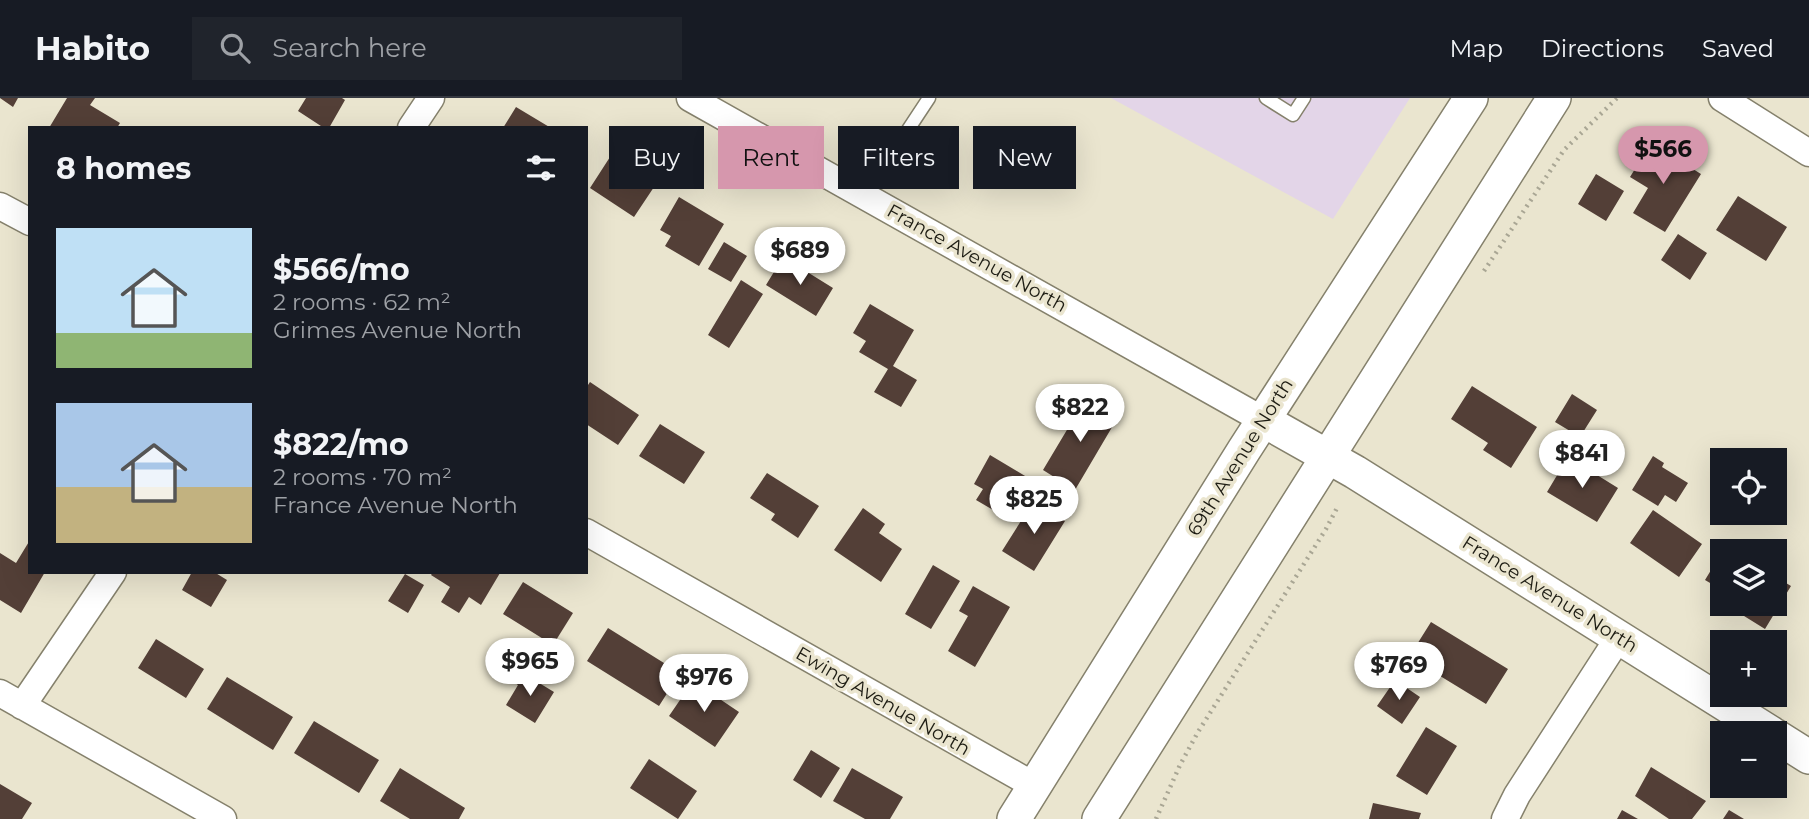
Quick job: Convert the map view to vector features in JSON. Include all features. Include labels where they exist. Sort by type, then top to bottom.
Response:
[{"type":"street","points":[[412,126],[430,98]]},
{"type":"street","name":"France Avenue North","points":[[690,98],[1328,456],[1752,721]]},
{"type":"street","name":"69th Avenue North","points":[[1014,819],[1264,420],[1471,98]]},
{"type":"street","points":[[1099,819],[1554,98]]},
{"type":"street","points":[[1722,98],[1809,153]]},
{"type":"street","points":[[0,206],[28,221]]},
{"type":"street","name":"Ewing Avenue North","points":[[588,533],[1035,786]]},
{"type":"street","points":[[111,574],[11,700],[223,819]]},
{"type":"street","points":[[1505,819],[1517,795],[1619,637]]},
{"type":"street","name":"France Avenue North","points":[[1787,743],[1809,757]]},
{"type":"lane","points":[[865,195],[929,98]]},
{"type":"lane","points":[[1266,98],[1293,115],[1304,98]]},
{"type":"path","points":[[1483,273],[1564,150],[1617,98]]},
{"type":"path","points":[[1156,819],[1198,732],[1326,529],[1336,508]]},
{"type":"shaded area","points":[[1111,98],[1410,98],[1333,219]]},
{"type":"building","points":[[0,98],[18,98],[13,107]]},
{"type":"building","points":[[67,98],[95,98],[90,105],[120,123],[118,126],[50,126]]},
{"type":"building","points":[[306,98],[345,100],[330,126],[321,126],[298,111]]},
{"type":"building","points":[[516,107],[548,126],[504,126]]},
{"type":"building","points":[[1651,143],[1701,174],[1665,232],[1633,213],[1648,188],[1630,177]]},
{"type":"building","points":[[609,159],[609,189],[653,189],[634,217],[590,188]]},
{"type":"building","points":[[1596,174],[1624,191],[1606,221],[1578,204]]},
{"type":"building","points":[[1738,196],[1787,227],[1766,261],[1716,230]]},
{"type":"building","points":[[679,197],[724,224],[699,266],[665,246],[671,236],[660,230]]},
{"type":"building","points":[[1678,234],[1707,253],[1690,280],[1661,260]]},
{"type":"building","points":[[724,242],[747,256],[731,282],[708,269]]},
{"type":"building","points":[[783,257],[833,288],[816,316],[766,285]]},
{"type":"building","points":[[741,280],[763,294],[729,348],[708,335]]},
{"type":"building","points":[[870,304],[914,330],[893,366],[917,380],[901,407],[874,392],[888,369],[859,352],[866,341],[853,333]]},
{"type":"building","points":[[590,382],[639,415],[618,445],[588,425]]},
{"type":"building","points":[[1472,386],[1537,427],[1511,468],[1483,450],[1488,443],[1451,419]]},
{"type":"building","points":[[1572,394],[1597,410],[1580,437],[1555,422]]},
{"type":"building","points":[[1086,398],[1118,417],[1075,490],[1043,470]]},
{"type":"building","points":[[660,424],[705,452],[684,484],[639,456]]},
{"type":"building","points":[[990,455],[1035,482],[1012,521],[976,500],[983,489],[974,484]]},
{"type":"building","points":[[1653,456],[1664,463],[1662,467],[1688,483],[1676,502],[1665,495],[1658,506],[1632,490]]},
{"type":"building","points":[[1568,457],[1618,488],[1597,522],[1547,492]]},
{"type":"building","points":[[767,473],[819,506],[798,538],[771,520],[775,514],[750,498]]},
{"type":"building","points":[[1033,502],[1065,521],[1034,571],[1002,551]]},
{"type":"building","points":[[863,508],[885,524],[879,533],[902,549],[881,582],[834,550]]},
{"type":"building","points":[[1653,510],[1702,544],[1679,577],[1630,543]]},
{"type":"building","points":[[28,543],[28,574],[44,574],[21,613],[0,600],[0,553],[16,563]]},
{"type":"building","points":[[933,565],[960,581],[931,629],[905,614]]},
{"type":"building","points":[[191,574],[217,574],[227,580],[211,607],[182,590]]},
{"type":"building","points":[[405,574],[424,585],[408,613],[388,601]]},
{"type":"building","points":[[499,574],[481,605],[469,597],[459,613],[441,602],[450,587],[431,575]]},
{"type":"building","points":[[523,582],[573,613],[553,645],[503,614]]},
{"type":"building","points":[[973,586],[1010,607],[975,667],[948,651],[968,616],[959,611]]},
{"type":"building","points":[[1744,616],[1773,616],[1765,629]]},
{"type":"building","points":[[1431,622],[1508,669],[1486,704],[1409,657]]},
{"type":"building","points":[[608,628],[680,673],[659,706],[587,661]]},
{"type":"building","points":[[156,639],[204,669],[186,698],[138,668]]},
{"type":"building","points":[[521,672],[554,692],[535,723],[506,705],[518,685],[515,683]]},
{"type":"building","points":[[227,677],[293,717],[273,750],[207,709]]},
{"type":"building","points":[[1395,680],[1420,697],[1402,724],[1377,706]]},
{"type":"building","points":[[693,681],[739,712],[715,747],[669,716]]},
{"type":"building","points":[[314,721],[379,760],[359,793],[294,753]]},
{"type":"building","points":[[1426,727],[1457,746],[1427,795],[1396,776]]},
{"type":"building","points":[[811,750],[840,768],[821,798],[793,780]]},
{"type":"building","points":[[649,759],[697,791],[678,819],[630,788]]},
{"type":"building","points":[[1651,767],[1706,801],[1692,819],[1669,819],[1635,796]]},
{"type":"building","points":[[400,768],[465,808],[459,819],[410,819],[380,801]]},
{"type":"building","points":[[852,768],[903,797],[890,819],[865,819],[833,801]]},
{"type":"building","points":[[0,784],[32,803],[22,819],[0,819]]},
{"type":"building","points":[[1373,803],[1421,813],[1419,819],[1369,819]]},
{"type":"building","points":[[1622,810],[1638,819],[1617,819]]},
{"type":"building","points":[[1729,810],[1744,819],[1723,819]]}]
